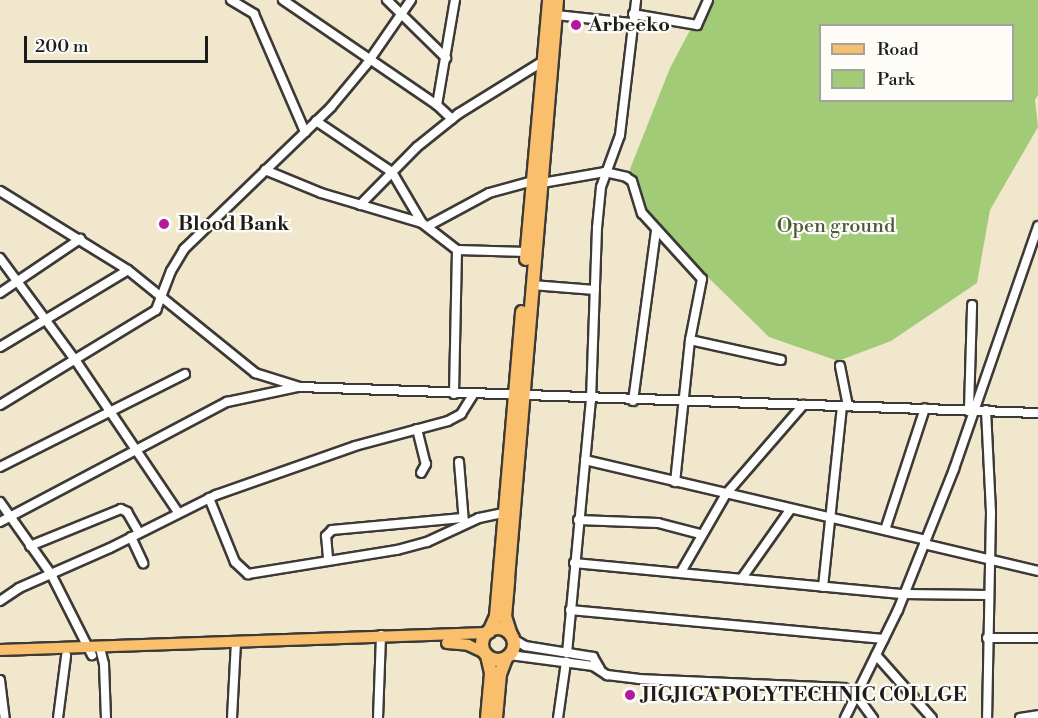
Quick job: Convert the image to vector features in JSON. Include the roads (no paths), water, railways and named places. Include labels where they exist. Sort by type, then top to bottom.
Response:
[{"type":"highway","points":[[487,718],[491,673],[482,642],[496,616],[503,513],[532,285],[537,182],[548,58],[549,0]]},
{"type":"highway","points":[[548,58],[557,0]]},
{"type":"highway","points":[[496,718],[500,674],[508,656],[512,637],[505,616],[527,252],[537,182]]},
{"type":"highway","points":[[488,632],[502,629],[512,637]]},
{"type":"highway","points":[[486,655],[496,660],[508,656]]},
{"type":"main road","points":[[0,650],[96,651],[466,636],[488,632]]},
{"type":"main road","points":[[381,638],[458,644],[486,655]]},
{"type":"main road","points":[[0,657],[66,656],[96,651]]},
{"type":"street","points":[[231,0],[254,14],[305,132]]},
{"type":"street","points":[[283,0],[372,57],[437,105],[452,119]]},
{"type":"street","points":[[387,0],[446,58]]},
{"type":"street","points":[[0,405],[76,361],[156,310],[164,298],[171,271],[184,249],[316,121],[372,57],[411,0]]},
{"type":"street","points":[[437,105],[455,0]]},
{"type":"street","points":[[558,718],[591,400],[597,228],[605,172],[620,135],[636,0]]},
{"type":"street","points":[[556,15],[632,19],[698,26],[708,0]]},
{"type":"street","points":[[360,205],[392,172],[452,119],[548,58]]},
{"type":"street","points":[[316,121],[392,172],[425,225],[457,250],[527,252]]},
{"type":"street","points":[[265,170],[360,205],[425,225],[489,193],[537,182],[605,172],[632,181],[642,213],[702,279],[690,340],[675,482]]},
{"type":"street","points":[[0,190],[128,270],[255,373],[300,387]]},
{"type":"street","points":[[845,718],[884,639],[925,542],[1038,226]]},
{"type":"street","points":[[633,401],[656,231]]},
{"type":"street","points":[[0,293],[17,284],[80,239]]},
{"type":"street","points":[[454,394],[457,250]]},
{"type":"street","points":[[0,258],[76,361],[178,512]]},
{"type":"street","points":[[0,347],[46,322],[128,270]]},
{"type":"street","points":[[532,285],[595,290]]},
{"type":"street","points":[[972,305],[972,410]]},
{"type":"street","points":[[690,340],[781,360]]},
{"type":"street","points":[[823,587],[828,519],[845,406],[840,366]]},
{"type":"street","points":[[0,467],[185,375]]},
{"type":"street","points":[[0,522],[227,402],[300,387],[591,400],[1038,413]]},
{"type":"street","points":[[0,600],[209,498],[355,446],[461,414],[473,395]]},
{"type":"street","points":[[681,572],[700,534],[726,495],[803,405]]},
{"type":"street","points":[[885,530],[925,408]]},
{"type":"street","points":[[986,410],[991,513],[988,561],[987,718]]},
{"type":"street","points":[[417,429],[426,464],[421,473]]},
{"type":"street","points":[[585,460],[828,519],[885,530],[988,561],[1038,571]]},
{"type":"street","points":[[459,462],[463,521]]},
{"type":"street","points":[[209,498],[235,562],[248,574],[328,558],[365,556],[427,542],[463,521]]},
{"type":"street","points":[[0,502],[51,574],[104,664],[106,718]]},
{"type":"street","points":[[30,546],[121,509],[128,512],[143,563]]},
{"type":"street","points":[[742,578],[790,510]]},
{"type":"street","points":[[328,558],[326,536],[332,530],[463,521],[503,513]]},
{"type":"street","points":[[578,520],[658,523],[700,534]]},
{"type":"street","points":[[574,563],[904,594],[988,595]]},
{"type":"street","points":[[570,610],[884,639]]},
{"type":"street","points":[[512,637],[525,646],[566,657]]},
{"type":"street","points":[[378,718],[381,638]]},
{"type":"street","points":[[987,638],[1038,638]]},
{"type":"street","points":[[232,718],[236,645]]},
{"type":"street","points":[[876,655],[932,718]]},
{"type":"street","points":[[58,718],[66,656]]},
{"type":"street","points":[[508,656],[597,659],[600,669],[607,675],[638,679],[813,684],[844,688],[856,695],[873,718]]},
{"type":"street","points":[[0,680],[5,718]]},
{"type":"street","points":[[1020,718],[1038,715]]},
{"type":"place","name":"Arbeeko","points":[[576,25]]},
{"type":"place","name":"Blood Bank","points":[[164,224]]},
{"type":"place","name":"JIGJIGA POLYTECHNIC COLLGE","points":[[630,695]]},
{"type":"park label","name":"Open ground","points":[[836,226]]}]
